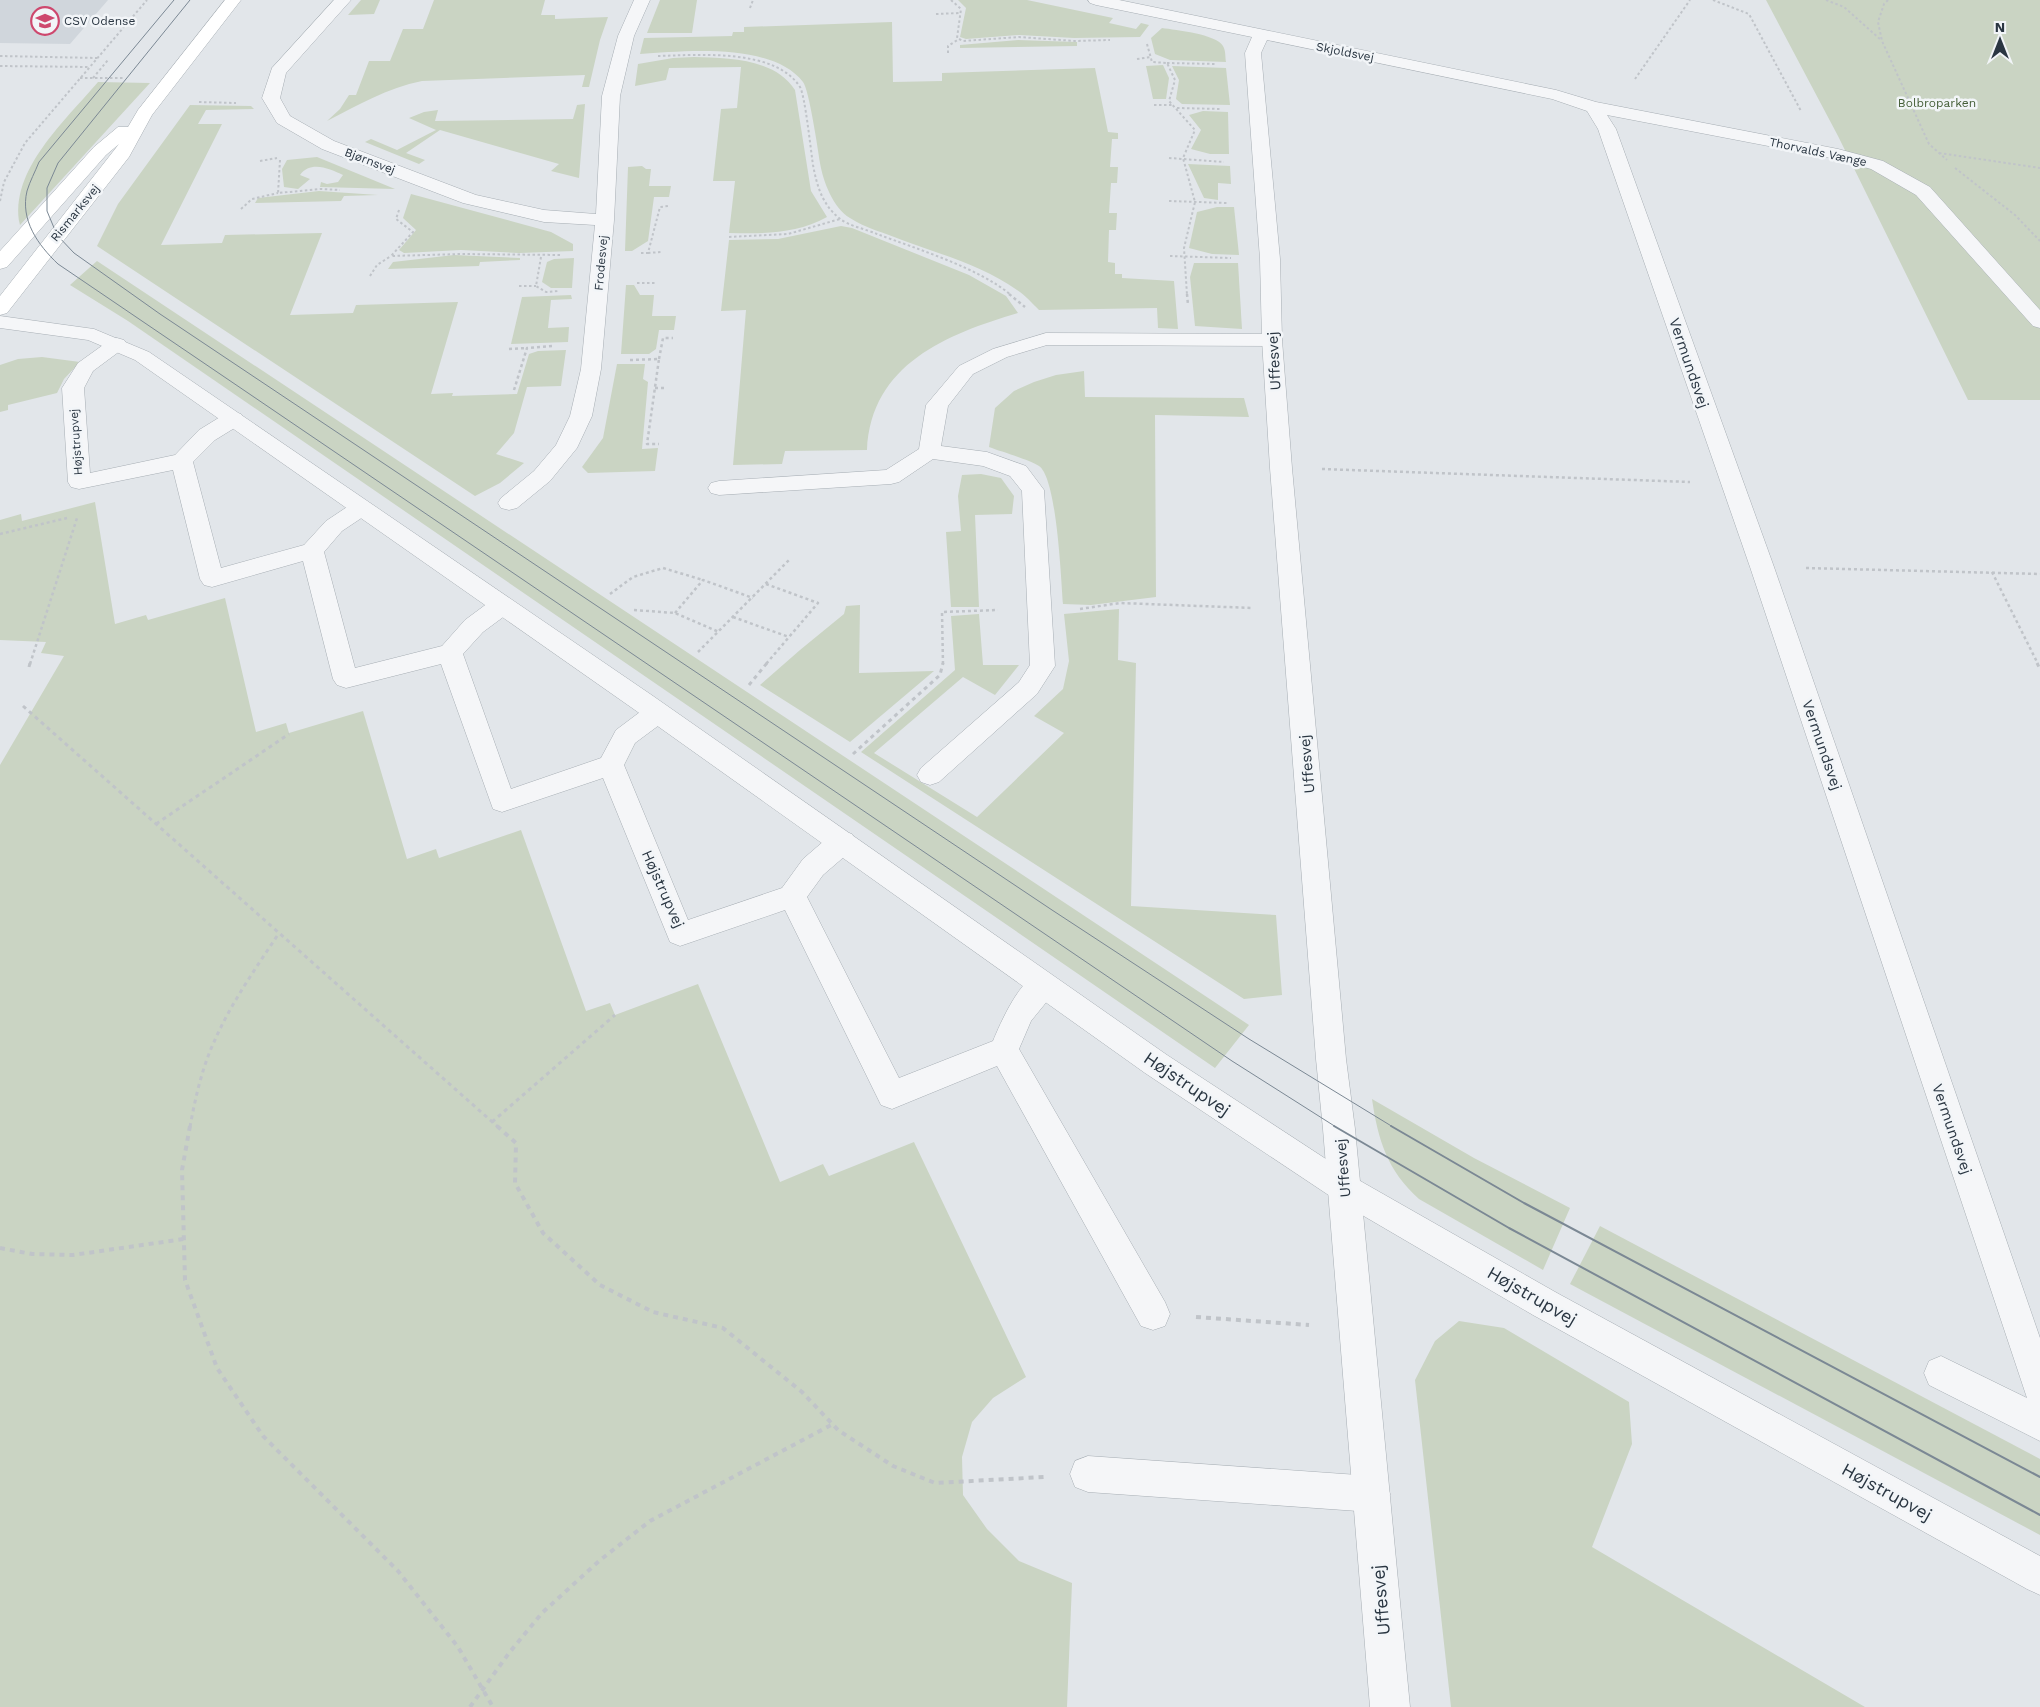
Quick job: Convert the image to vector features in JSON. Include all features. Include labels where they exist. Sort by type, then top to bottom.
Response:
[{"type":"main road","name":"Rismarksvej","points":[[0,309],[123,152],[149,108],[233,0]]},
{"type":"main road","name":"Rismarksvej","points":[[0,263],[100,151],[149,108]]},
{"type":"street","points":[[272,98],[278,72],[343,0]]},
{"type":"street","name":"Frodesvej","points":[[508,503],[542,476],[566,448],[581,416],[593,353],[605,220],[611,96],[626,36],[642,0]]},
{"type":"street","name":"Skjoldsvej","points":[[1096,0],[1261,36],[1556,95],[1593,107]]},
{"type":"street","name":"Uffesvej","points":[[1261,36],[1253,53],[1270,259],[1272,340],[1281,468],[1331,1059],[1390,1707]]},
{"type":"street","name":"Bjørnsvej","points":[[272,98],[283,118],[328,145],[470,199],[544,216],[605,220]]},
{"type":"street","name":"Thorvalds Vænge","points":[[1593,107],[1838,154],[1876,165],[1923,191],[2040,322]]},
{"type":"street","name":"Vermundsvej","points":[[1593,107],[1607,130],[1762,567],[2040,1388]]},
{"type":"street","name":"Højstrupvej","points":[[0,322],[94,335],[142,356],[842,842],[1156,1064],[1344,1188],[1545,1304],[2040,1576]]},
{"type":"street","points":[[929,452],[937,405],[966,370],[1000,353],[1046,339],[1272,340]]},
{"type":"street","name":"Højstrupvej","points":[[116,344],[85,367],[73,388],[78,482],[182,461]]},
{"type":"street","points":[[233,419],[207,435],[182,461],[212,579],[312,551],[334,526],[361,508]]},
{"type":"street","points":[[719,488],[891,477],[929,452],[987,459],[1018,471],[1033,490],[1043,666],[1028,688],[930,774]]},
{"type":"street","points":[[312,551],[346,680],[450,653],[474,626],[501,606]]},
{"type":"street","points":[[450,653],[502,802],[611,766],[625,737],[657,713]]},
{"type":"street","name":"Højstrupvej","points":[[611,766],[680,934],[792,896]]},
{"type":"street","points":[[842,842],[812,867],[792,896],[892,1095],[1004,1050],[1019,1014],[1044,985]]},
{"type":"street","points":[[1004,1050],[1153,1314]]},
{"type":"street","points":[[1941,1373],[2040,1423]]},
{"type":"street","points":[[1088,1474],[1372,1494]]},
{"type":"path","points":[[0,201],[4,182],[25,143],[147,0]]},
{"type":"path","points":[[750,8],[753,0]]},
{"type":"path","points":[[951,0],[961,9],[957,38],[963,42],[1019,37],[1075,41],[1110,40]]},
{"type":"path","points":[[1593,107],[1622,97],[1690,0]]},
{"type":"path","points":[[1713,0],[1749,14],[1805,118]]},
{"type":"path","points":[[1826,0],[1844,7],[1882,41]]},
{"type":"path","points":[[1888,0],[1884,4],[1878,22],[1882,41],[1928,144],[1976,186],[2015,215],[2040,241]]},
{"type":"path","points":[[936,14],[960,13]]},
{"type":"path","points":[[948,54],[948,46],[959,39]]},
{"type":"path","points":[[1146,40],[1152,62],[1210,64]]},
{"type":"path","points":[[620,58],[725,55],[768,64],[785,72],[802,88],[816,175],[822,200],[840,219],[954,264],[1000,287],[1030,312],[1046,339]]},
{"type":"path","points":[[0,56],[98,58]]},
{"type":"path","points":[[1137,59],[1150,57]]},
{"type":"path","points":[[94,78],[108,60]]},
{"type":"path","points":[[1167,62],[1175,80],[1169,101],[1195,130],[1183,158],[1195,202],[1184,256],[1191,340]]},
{"type":"path","points":[[0,66],[90,67]]},
{"type":"path","points":[[80,78],[126,78]]},
{"type":"path","points":[[149,108],[246,104],[272,98]]},
{"type":"path","points":[[1154,105],[1173,105]]},
{"type":"path","points":[[1177,108],[1215,109]]},
{"type":"path","points":[[1938,153],[2040,168]]},
{"type":"path","points":[[260,161],[270,161],[280,157]]},
{"type":"path","points":[[1169,158],[1183,158]]},
{"type":"path","points":[[241,209],[246,201],[258,196],[278,193]]},
{"type":"path","points":[[1169,201],[1195,202]]},
{"type":"path","points":[[370,276],[377,265],[391,256],[413,232],[396,219],[402,202]]},
{"type":"path","points":[[729,237],[788,234],[840,219]]},
{"type":"path","points":[[648,253],[661,252]]},
{"type":"path","points":[[391,256],[461,254],[541,256],[602,253]]},
{"type":"path","points":[[1170,256],[1270,259]]},
{"type":"path","points":[[519,286],[536,286]]},
{"type":"path","points":[[659,444],[647,444],[663,338],[673,338]]},
{"type":"path","points":[[514,390],[527,348]]},
{"type":"path","points":[[510,349],[527,348],[659,359]]},
{"type":"path","points":[[655,388],[666,388]]},
{"type":"path","points":[[1281,468],[1731,484]]},
{"type":"path","points":[[0,534],[78,515],[29,667]]},
{"type":"path","points":[[698,652],[753,598],[788,560]]},
{"type":"path","points":[[1762,567],[2040,574]]},
{"type":"path","points":[[610,594],[633,577],[663,568],[753,598]]},
{"type":"path","points":[[1992,572],[2040,669]]},
{"type":"path","points":[[675,613],[703,580]]},
{"type":"path","points":[[749,685],[818,603],[766,584]]},
{"type":"path","points":[[1089,608],[1120,603],[1293,610]]},
{"type":"path","points":[[634,610],[675,613],[719,632]]},
{"type":"path","points":[[853,754],[940,675],[944,661],[942,612],[980,611]]},
{"type":"path","points":[[733,617],[789,637]]},
{"type":"path","points":[[22,706],[516,1143],[515,1183],[544,1233],[600,1285],[653,1312],[723,1328],[802,1392],[838,1430],[893,1466],[935,1483],[964,1483],[1088,1474]]},
{"type":"path","points":[[156,824],[289,734]]},
{"type":"path","points":[[279,933],[239,994],[213,1042],[194,1103],[182,1170],[185,1280],[217,1368],[263,1436],[398,1571],[458,1647],[493,1707]]},
{"type":"path","points":[[492,1122],[614,1015]]},
{"type":"path","points":[[0,1248],[32,1254],[74,1255],[184,1239]]},
{"type":"path","points":[[1153,1314],[1357,1329]]},
{"type":"path","points":[[470,1707],[508,1653],[542,1613],[599,1561],[650,1521],[833,1424]]},
{"type":"shaded area","name":"CSV Odense","points":[[0,0],[108,0],[70,44],[0,43]]},
{"type":"green space","points":[[361,0],[380,0],[374,14],[348,15]]},
{"type":"green space","points":[[434,0],[545,0],[541,15],[555,15],[555,19],[608,17],[600,40],[589,87],[582,87],[585,75],[422,81],[397,88],[361,103],[327,121],[340,109],[349,95],[356,95],[369,61],[390,61],[403,29],[423,29]]},
{"type":"green space","points":[[660,0],[697,0],[692,33],[647,33]]},
{"type":"green space","points":[[958,0],[1027,0],[1113,18],[1109,23],[1136,29],[1141,23],[1149,25],[1140,37],[1074,38],[1019,35],[966,39],[960,37],[966,8]]},
{"type":"green space","name":"Bolbroparken","points":[[1766,0],[2040,0],[2040,400],[1968,400],[1838,136]]},
{"type":"green space","points":[[892,22],[893,82],[942,81],[942,73],[1095,68],[1108,132],[1118,133],[1118,139],[1112,139],[1110,167],[1118,167],[1117,183],[1111,183],[1109,213],[1117,213],[1116,230],[1109,230],[1108,262],[1115,263],[1115,274],[1122,274],[1122,278],[1174,281],[1178,329],[1158,328],[1157,308],[1039,310],[1020,292],[990,274],[961,261],[869,228],[844,214],[830,194],[821,170],[813,120],[805,87],[803,82],[789,69],[771,60],[727,52],[680,51],[640,54],[644,38],[732,36],[733,32],[744,32],[744,27]]},
{"type":"green space","points":[[1162,28],[1195,33],[1212,38],[1223,46],[1226,62],[1170,60],[1155,54],[1151,38]]},
{"type":"green space","points":[[1018,40],[1077,42],[1077,46],[960,48],[960,45]]},
{"type":"green space","points":[[673,58],[735,59],[749,62],[775,71],[786,79],[795,90],[811,191],[827,217],[803,227],[779,232],[729,233],[735,181],[713,181],[721,109],[737,108],[741,67],[669,68],[666,80],[635,86],[638,64]]},
{"type":"green space","points":[[1163,65],[1169,78],[1166,99],[1153,99],[1146,66]]},
{"type":"green space","points":[[1172,66],[1226,68],[1230,105],[1182,104],[1176,99],[1179,80]]},
{"type":"green space","points":[[98,82],[150,83],[20,225],[19,205],[23,185],[31,166],[57,129]]},
{"type":"green space","points":[[585,104],[579,178],[551,171],[559,164],[440,130],[406,153],[425,160],[419,164],[365,142],[371,139],[397,150],[436,130],[409,118],[424,112],[438,110],[435,121],[573,119],[577,105]]},
{"type":"green space","points":[[190,105],[251,106],[254,109],[206,110],[198,124],[222,124],[161,245],[222,243],[225,235],[322,233],[290,315],[353,313],[356,305],[458,302],[431,394],[453,393],[452,396],[517,394],[529,354],[538,351],[566,350],[561,386],[527,387],[514,433],[496,454],[524,463],[500,483],[475,496],[97,246],[118,204]]},
{"type":"green space","points":[[1203,111],[1228,112],[1229,154],[1210,154],[1191,149],[1201,130],[1189,115]]},
{"type":"green space","points":[[317,157],[395,189],[320,187],[321,182],[327,184],[338,182],[343,175],[321,167],[304,170],[300,175],[310,179],[298,189],[284,187],[282,169],[287,160]]},
{"type":"green space","points":[[1188,164],[1230,166],[1231,184],[1218,183],[1218,200],[1204,198]]},
{"type":"green space","points":[[642,166],[646,169],[651,169],[649,186],[671,186],[669,197],[654,197],[648,241],[632,251],[625,251],[628,167]]},
{"type":"green space","points":[[319,191],[378,195],[344,196],[341,201],[255,203],[258,198]]},
{"type":"green space","points":[[411,194],[551,232],[573,244],[573,251],[519,253],[461,250],[404,253],[399,250],[416,230],[403,218]]},
{"type":"green space","points":[[1217,207],[1234,207],[1239,255],[1212,254],[1189,248],[1197,212]]},
{"type":"green space","points":[[841,226],[852,228],[969,275],[1006,296],[1018,313],[965,331],[940,343],[917,357],[898,374],[882,395],[872,420],[867,450],[785,451],[782,464],[733,465],[746,310],[721,311],[729,240],[778,239]]},
{"type":"green space","points":[[454,255],[520,258],[520,260],[480,262],[479,266],[388,269],[393,262]]},
{"type":"green space","points":[[574,258],[572,288],[551,288],[542,282],[547,262],[554,259]]},
{"type":"green space","points":[[97,261],[1249,1025],[1215,1068],[128,321],[70,285]]},
{"type":"green space","points":[[1194,263],[1238,263],[1242,329],[1195,326],[1190,277]]},
{"type":"green space","points":[[626,285],[634,285],[640,295],[654,295],[652,316],[676,316],[674,330],[659,330],[656,349],[649,354],[621,354]]},
{"type":"green space","points":[[571,295],[572,299],[551,300],[548,328],[569,327],[568,342],[511,344],[522,297]]},
{"type":"green space","points":[[42,357],[80,362],[64,379],[57,393],[8,405],[8,410],[0,412],[0,365],[18,359]]},
{"type":"green space","points":[[617,364],[645,364],[643,379],[648,382],[642,449],[658,448],[655,471],[588,473],[582,467],[603,438]]},
{"type":"green space","points":[[1084,371],[1085,397],[1244,398],[1249,417],[1155,415],[1156,597],[1091,605],[1063,604],[1054,508],[1045,474],[1034,463],[989,447],[995,408],[1014,391],[1056,375]]},
{"type":"green space","points":[[981,474],[1001,478],[1014,496],[1012,514],[975,515],[979,607],[951,607],[946,532],[961,531],[958,496],[962,475]]},
{"type":"green space","points":[[95,502],[115,624],[146,615],[148,620],[225,598],[256,732],[286,723],[289,733],[363,711],[407,859],[436,849],[439,858],[521,830],[586,1011],[610,1003],[615,1015],[698,984],[780,1182],[823,1164],[829,1176],[914,1142],[1026,1377],[993,1398],[972,1422],[962,1457],[963,1495],[987,1529],[1019,1561],[1072,1583],[1067,1707],[0,1707],[0,765],[64,656],[41,653],[46,642],[0,640],[0,520],[21,514],[22,521]]},
{"type":"green space","points":[[860,605],[859,673],[934,671],[850,742],[760,685],[844,614],[846,606]]},
{"type":"green space","points":[[1119,609],[1118,660],[1136,663],[1131,906],[1276,915],[1282,995],[1244,999],[861,752],[955,670],[951,616],[979,614],[983,665],[1019,665],[995,695],[963,677],[874,753],[977,817],[1064,733],[1034,716],[1063,689],[1069,661],[1064,614]]},
{"type":"green space","points":[[1372,1099],[1474,1158],[1570,1208],[1543,1270],[1419,1199],[1408,1188],[1399,1177],[1386,1154],[1377,1128]]},
{"type":"green space","points":[[1600,1226],[2040,1459],[2040,1535],[1570,1284]]},
{"type":"green space","points":[[1459,1321],[1504,1328],[1629,1402],[1632,1444],[1592,1547],[1865,1707],[1451,1707],[1415,1380],[1435,1341]]},
{"type":"tram line","points":[[174,0],[39,162],[27,191],[26,212],[32,231],[44,249],[58,264],[1232,1061],[1336,1127]]},
{"type":"tram line","points":[[190,0],[58,163],[47,188],[47,211],[57,235],[74,253],[160,314],[1052,910],[1249,1039],[1393,1127]]},
{"type":"tram line","points":[[1334,1126],[1509,1228],[2040,1515]]},
{"type":"tram line","points":[[1391,1126],[1524,1203],[2040,1477]]},
{"type":"place","name":"CSV Odense","points":[[45,21]]}]
